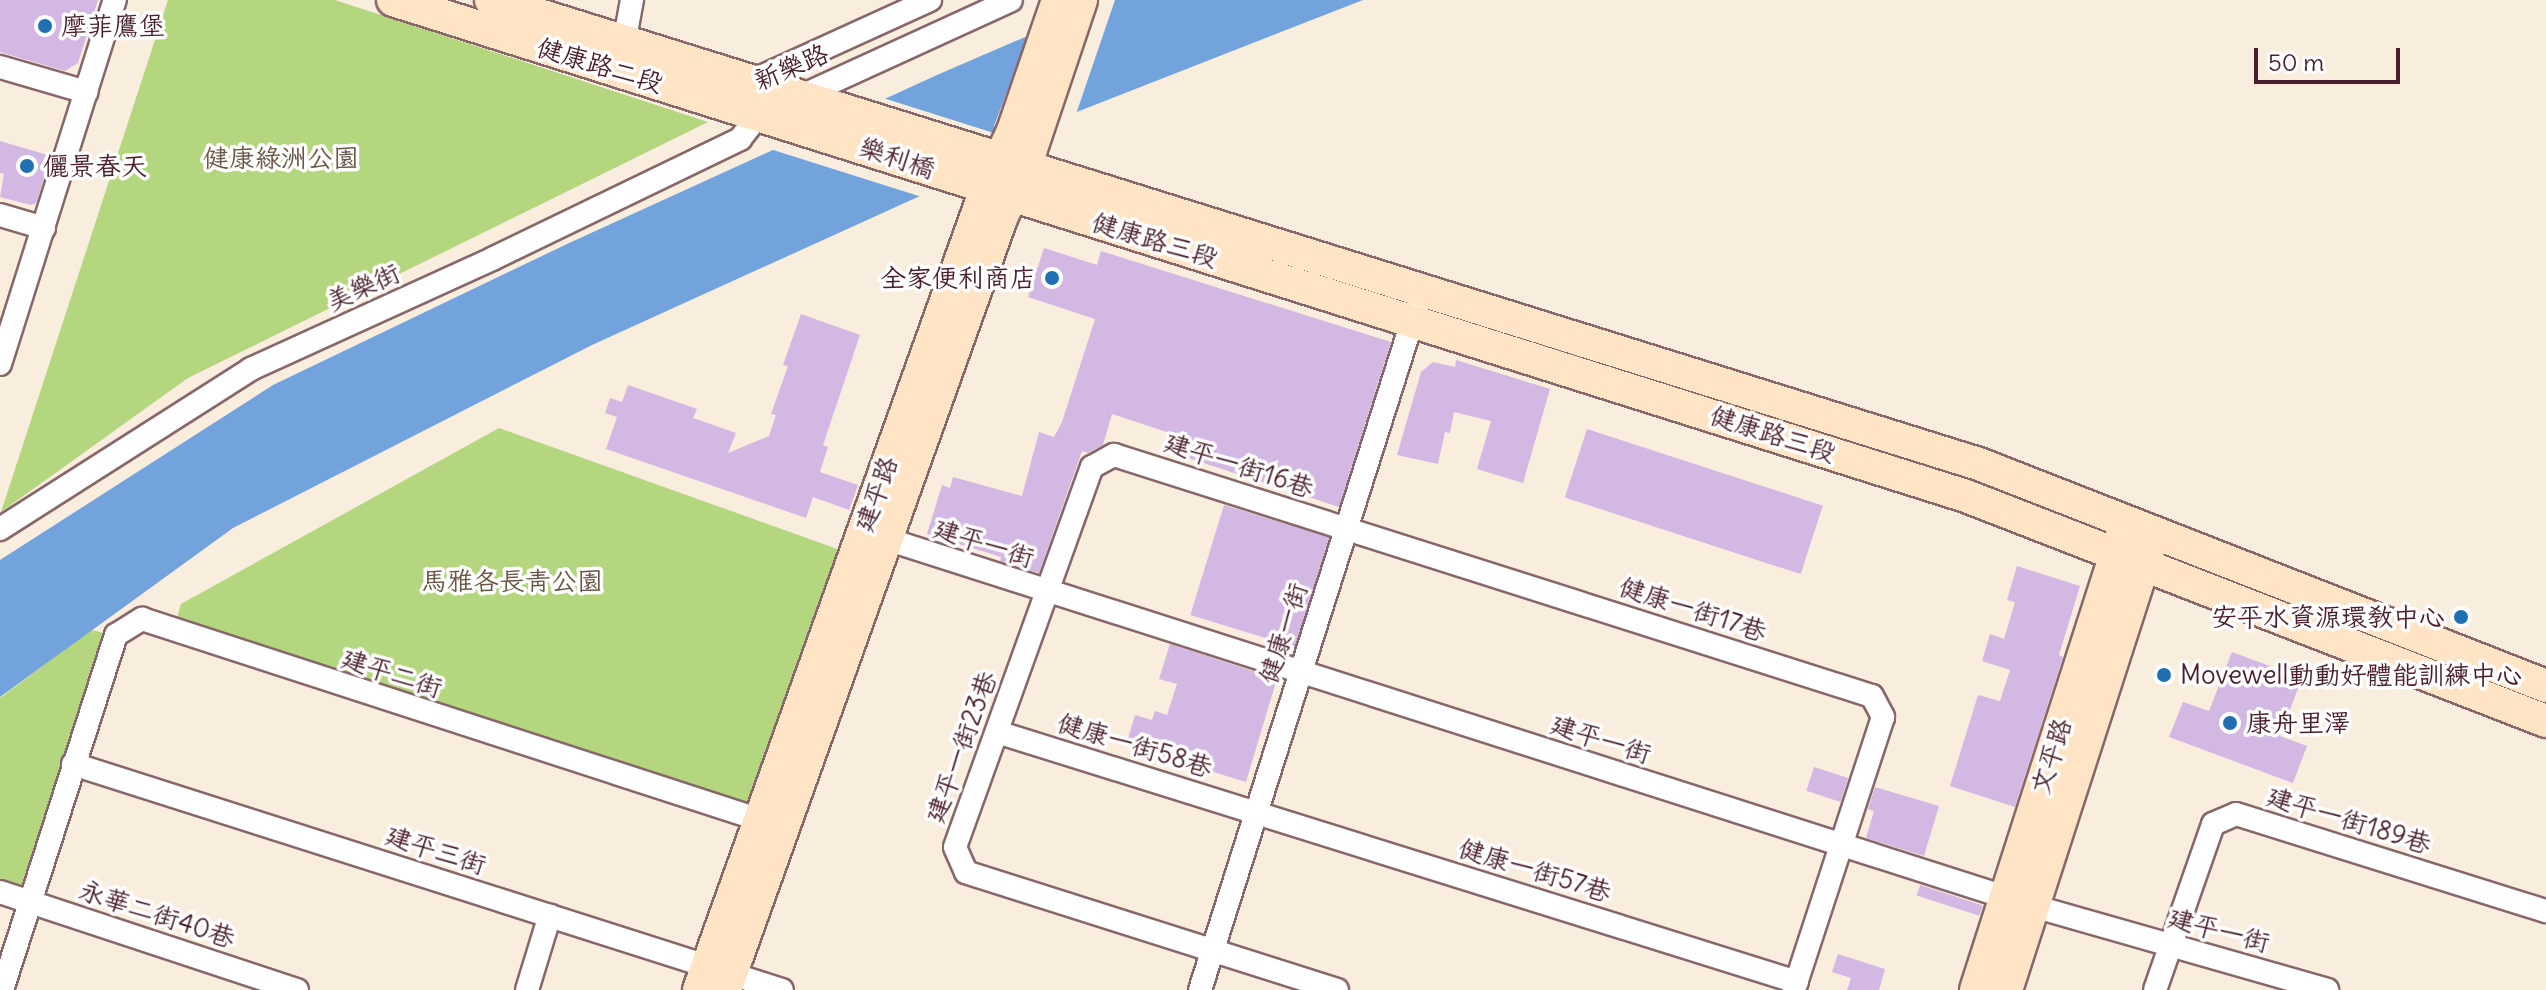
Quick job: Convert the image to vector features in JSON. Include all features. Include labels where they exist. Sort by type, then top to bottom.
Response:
[{"type":"street","points":[[0,364],[115,0]]},
{"type":"street","name":"健康路二段","points":[[393,0],[621,56],[752,81],[833,107]]},
{"type":"street","name":"健康路二段","points":[[491,0],[758,116],[807,130]]},
{"type":"street","points":[[621,56],[632,0]]},
{"type":"street","name":"新樂路","points":[[930,0],[752,81],[758,116],[1011,0]]},
{"type":"street","name":"建平路","points":[[716,980],[873,535],[1068,5]]},
{"type":"street","points":[[0,67],[86,92]]},
{"type":"street","name":"樂利橋","points":[[833,107],[1012,163]]},
{"type":"street","name":"美樂街","points":[[0,529],[251,369],[492,259],[740,139],[758,116]]},
{"type":"street","name":"樂利橋","points":[[807,130],[1012,163]]},
{"type":"street","name":"健康路三段","points":[[1012,163],[1966,496],[2546,721]]},
{"type":"street","points":[[0,215],[44,228]]},
{"type":"street","name":"健康路三段","points":[[1416,306],[1909,440],[2141,527],[2546,686]]},
{"type":"street","name":"健康一街","points":[[1200,990],[1416,306]]},
{"type":"street","name":"建平一街16巷","points":[[1114,455],[1346,528]]},
{"type":"street","name":"建平一街23巷","points":[[1114,455],[1092,467],[955,847],[966,872],[1337,990]]},
{"type":"street","name":"文平路","points":[[1976,990],[2019,902],[2141,527]]},
{"type":"street","name":"健康一街17巷","points":[[1346,528],[1872,696],[1883,717],[1796,986]]},
{"type":"street","name":"建平一街","points":[[873,535],[2019,902],[2170,946],[2284,984],[2327,990]]},
{"type":"street","name":"建平二街","points":[[2,990],[116,635],[142,619],[448,722],[772,823]]},
{"type":"street","name":"健康一街58巷","points":[[997,732],[1256,812]]},
{"type":"street","name":"建平三街","points":[[73,764],[550,915],[716,980],[782,990]]},
{"type":"street","name":"健康一街57巷","points":[[1256,812],[1796,986]]},
{"type":"street","name":"建平一街189巷","points":[[2155,990],[2213,824],[2236,814],[2546,911]]},
{"type":"street","name":"永華二街40巷","points":[[0,892],[297,990]]},
{"type":"street","name":"文平路","points":[[2006,990],[2019,902]]},
{"type":"street","points":[[527,990],[550,915]]},
{"type":"green space","name":"健康綠洲公園","points":[[168,0],[335,0],[708,122],[188,378],[1,512]]},
{"type":"green space","name":"馬雅各長青公園","points":[[499,428],[843,551],[758,795],[745,802],[176,622],[181,604]]},
{"type":"green space","points":[[91,630],[109,634],[27,888],[0,879],[0,698]]},
{"type":"water","points":[[1111,0],[1363,0],[1005,140],[931,191],[592,345],[233,528],[0,697],[0,560],[273,385],[567,244],[937,75]]},
{"type":"pier","points":[[1101,0],[1115,0],[1075,117],[1025,137],[994,126],[1030,31]]},
{"type":"pier","points":[[880,97],[1016,140],[925,198],[770,149]]},
{"type":"building","name":"摩菲鷹堡","points":[[0,0],[98,0],[78,63],[65,71],[0,52]]},
{"type":"building","name":"儷景春天","points":[[0,141],[51,156],[36,203],[31,205],[0,197],[4,174],[0,173]]},
{"type":"building","points":[[1044,248],[1097,265],[1101,251],[1391,342],[1339,507],[1185,457],[1191,440],[1112,414],[1103,445],[1088,453],[1082,451],[1039,573],[1000,561],[1001,557],[927,534],[942,485],[950,488],[953,477],[1022,496],[1039,432],[1054,437],[1062,422],[1095,319],[1028,297]]},
{"type":"building","points":[[801,314],[860,335],[823,445],[828,447],[820,472],[858,485],[849,510],[813,497],[806,518],[606,449],[617,417],[605,413],[610,398],[622,402],[628,385],[697,409],[693,418],[736,433],[728,453],[769,436],[776,415],[771,414],[788,366],[783,365]]},
{"type":"building","points":[[1456,360],[1550,389],[1523,483],[1477,469],[1491,421],[1454,412],[1450,433],[1445,432],[1438,464],[1397,455],[1421,372],[1433,362],[1455,367]]},
{"type":"building","points":[[1587,429],[1823,506],[1801,574],[1565,497]]},
{"type":"building","points":[[1224,505],[1329,537],[1296,647],[1190,615]]},
{"type":"building","points":[[2017,566],[2080,586],[2059,655],[2063,657],[2015,807],[1950,786],[1978,695],[2000,701],[2010,670],[1982,661],[1990,634],[2004,639],[2015,602],[2007,600]]},
{"type":"building","points":[[1170,644],[1274,678],[1276,682],[1246,782],[1126,745],[1135,715],[1152,720],[1155,711],[1167,715],[1177,684],[1159,679]]},
{"type":"building","name":"康舟里澤","points":[[2232,652],[2302,678],[2280,736],[2307,746],[2293,783],[2169,737],[2183,702],[2209,711]]},
{"type":"building","points":[[1814,767],[1848,778],[1841,802],[1806,791]]},
{"type":"building","points":[[1875,787],[1939,806],[1924,856],[1866,838],[1874,811],[1868,809]]},
{"type":"building","points":[[1920,885],[1983,905],[1979,916],[1917,895]]},
{"type":"building","points":[[1838,954],[1885,969],[1879,990],[1847,990],[1851,978],[1832,972]]},
{"type":"place","name":"摩菲鷹堡","points":[[45,26]]},
{"type":"place","name":"儷景春天","points":[[27,166]]},
{"type":"place","name":"全家便利商店","points":[[1052,278]]},
{"type":"place","name":"安平水資源環教中心","points":[[2461,617]]},
{"type":"place","name":"Movewell動動好體能訓練中心","points":[[2164,675]]},
{"type":"place","name":"康舟里澤","points":[[2230,723]]}]
